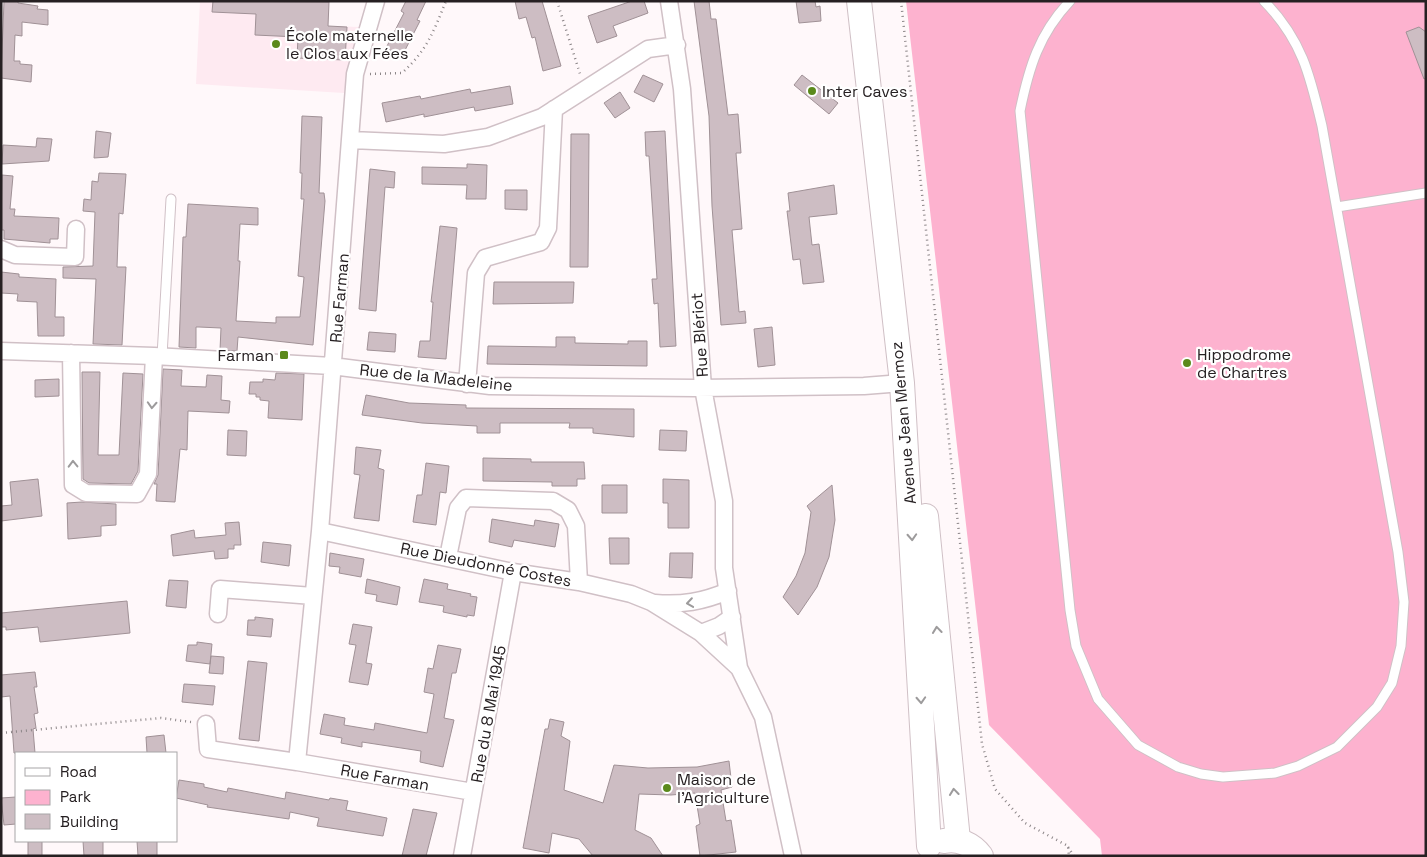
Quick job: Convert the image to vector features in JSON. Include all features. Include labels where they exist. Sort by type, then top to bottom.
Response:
[{"type":"main road","name":"Avenue Jean Mermoz","points":[[859,1],[902,382],[925,851],[948,840],[958,840],[873,1]]},
{"type":"main road","points":[[958,840],[968,844],[981,856]]},
{"type":"street","name":"Rue Farman","points":[[297,762],[320,531],[355,74],[376,1]]},
{"type":"street","name":"Rue Blériot","points":[[669,1],[682,89],[703,388],[724,501],[724,568],[739,668]]},
{"type":"street","points":[[351,140],[444,144],[488,137],[542,117],[648,49],[677,45]]},
{"type":"street","points":[[468,384],[476,273],[485,258],[541,242],[548,228],[554,109]]},
{"type":"street","points":[[1,249],[15,256],[75,257],[76,229]]},
{"type":"street","name":"Rue de la Madeleine","points":[[1,351],[158,356],[332,366],[490,386],[703,388],[864,386],[902,382]]},
{"type":"street","points":[[71,353],[73,486],[86,493],[137,494],[148,474],[158,356]]},
{"type":"street","points":[[448,557],[458,508],[466,498],[553,502],[568,510],[576,526],[579,582]]},
{"type":"street","name":"Rue Dieudonné Costes","points":[[320,531],[513,572],[579,582],[631,594],[651,602],[702,632],[739,668],[763,718],[793,856]]},
{"type":"street","name":"Rue du 8 Mai 1945","points":[[462,856],[513,572]]},
{"type":"street","points":[[218,614],[220,589],[313,596]]},
{"type":"street","name":"Rue Dieudonné Costes","points":[[651,602],[678,605],[704,601],[728,591]]},
{"type":"street","points":[[702,632],[719,626],[732,617]]},
{"type":"street","name":"Rue Farman","points":[[206,724],[208,749],[473,792]]},
{"type":"lane","points":[[1070,1],[1052,21],[1039,48],[1027,75],[1020,111],[1070,610],[1076,646],[1098,699],[1138,745],[1178,767],[1201,774],[1232,777],[1275,773],[1298,766],[1337,747],[1377,708],[1392,683],[1401,646],[1404,602],[1398,552],[1337,207],[1311,82],[1300,52],[1284,22],[1264,1]]},
{"type":"lane","points":[[1337,207],[1426,193]]},
{"type":"lane","points":[[158,356],[171,199]]},
{"type":"path","points":[[355,74],[389,75],[402,73],[420,56],[434,31],[446,1]]},
{"type":"path","points":[[557,1],[585,88]]},
{"type":"path","points":[[900,1],[982,744],[995,788],[1024,823],[1068,846],[1074,856]]},
{"type":"path","points":[[1,733],[161,718],[206,724]]},
{"type":"path","points":[[1068,846],[1069,856]]},
{"type":"shaded area","name":"École maternelle le Clos aux Fées","points":[[200,1],[329,2],[328,26],[359,27],[344,93],[196,84]]},
{"type":"green space","name":"Hippodrome de Chartres","points":[[906,1],[1426,1],[1426,856],[1102,856],[1100,839],[989,725]]},
{"type":"building","points":[[4,1],[18,1],[18,3],[38,6],[37,9],[48,10],[48,25],[22,22],[22,36],[15,35],[14,61],[20,61],[20,64],[32,65],[31,82],[1,78]]},
{"type":"building","points":[[213,1],[329,2],[328,26],[347,27],[345,60],[297,58],[298,37],[255,35],[256,14],[212,12]]},
{"type":"building","points":[[406,1],[426,1],[417,20],[420,21],[402,56],[386,48],[404,13],[401,11]]},
{"type":"building","points":[[515,1],[542,1],[561,66],[543,71],[535,37],[532,38],[526,17],[519,19]]},
{"type":"building","points":[[632,1],[644,1],[648,13],[613,26],[617,36],[597,43],[588,16]]},
{"type":"building","points":[[694,1],[709,1],[711,19],[716,19],[728,115],[738,114],[741,153],[736,153],[742,229],[732,230],[739,312],[745,311],[746,323],[721,325],[712,206],[709,116]]},
{"type":"building","points":[[796,1],[815,1],[816,7],[820,6],[821,21],[799,23]]},
{"type":"building","points":[[1419,27],[1426,32],[1426,78],[1424,79],[1406,32]]},
{"type":"building","points":[[643,75],[663,84],[654,102],[634,92]]},
{"type":"building","name":"Inter Caves","points":[[802,75],[838,103],[829,114],[794,85]]},
{"type":"building","points":[[510,86],[513,104],[475,111],[474,107],[424,117],[424,114],[386,122],[382,103],[420,96],[421,99],[470,89],[471,93]]},
{"type":"building","points":[[620,92],[630,108],[615,118],[604,103]]},
{"type":"building","points":[[302,116],[322,117],[319,193],[324,193],[325,201],[313,345],[238,337],[237,351],[220,350],[221,328],[196,327],[196,348],[179,347],[183,237],[186,237],[188,204],[258,208],[258,225],[240,224],[238,261],[240,261],[236,321],[276,323],[276,317],[300,317],[304,277],[298,276],[304,199],[301,199],[302,173],[300,173]]},
{"type":"building","points":[[96,131],[111,133],[108,157],[94,158]]},
{"type":"building","points":[[665,131],[676,346],[660,347],[658,303],[654,304],[652,279],[657,279],[649,156],[646,156],[645,132]]},
{"type":"building","points":[[571,134],[589,134],[588,267],[570,267]]},
{"type":"building","points":[[37,138],[52,139],[49,161],[2,164],[3,145],[36,147]]},
{"type":"building","points":[[467,164],[487,165],[486,199],[466,199],[467,185],[422,184],[422,167],[467,168]]},
{"type":"building","points":[[370,169],[395,172],[394,188],[385,187],[376,311],[359,309]]},
{"type":"building","points":[[99,173],[126,174],[123,214],[119,213],[117,267],[126,267],[122,345],[93,344],[96,279],[63,278],[63,267],[93,266],[95,212],[83,211],[84,199],[91,200],[92,181],[98,182]]},
{"type":"building","points":[[2,175],[13,176],[10,209],[15,209],[14,216],[59,218],[58,239],[50,239],[50,243],[4,239],[4,230],[1,230]]},
{"type":"building","points":[[834,185],[837,214],[809,217],[812,245],[819,244],[824,282],[803,284],[800,259],[793,260],[787,211],[790,211],[788,193]]},
{"type":"building","points":[[505,190],[527,190],[527,210],[505,209]]},
{"type":"building","points":[[440,226],[457,228],[446,359],[418,357],[420,341],[430,341],[433,302],[431,302]]},
{"type":"building","points":[[1,272],[19,274],[19,277],[56,279],[55,317],[64,317],[64,336],[38,336],[37,302],[17,301],[18,294],[1,293]]},
{"type":"building","points":[[494,282],[574,282],[573,303],[493,304]]},
{"type":"building","points":[[772,327],[775,365],[758,367],[754,329]]},
{"type":"building","points":[[369,332],[396,334],[395,352],[367,350]]},
{"type":"building","points":[[556,337],[575,337],[575,343],[628,344],[628,341],[647,341],[647,366],[487,364],[488,346],[556,347]]},
{"type":"building","points":[[163,369],[182,370],[181,386],[206,387],[207,375],[222,376],[221,400],[230,401],[229,413],[188,411],[187,450],[180,449],[175,502],[156,501],[157,484],[154,484],[158,475]]},
{"type":"building","points":[[82,372],[100,372],[98,455],[119,455],[123,373],[143,374],[138,471],[131,484],[89,483],[83,479]]},
{"type":"building","points":[[276,373],[304,374],[302,420],[268,418],[269,401],[260,400],[260,397],[256,397],[256,394],[249,394],[250,382],[263,382],[263,379],[275,380]]},
{"type":"building","points":[[59,379],[59,396],[35,397],[35,380]]},
{"type":"building","points":[[366,395],[409,403],[466,405],[466,408],[634,409],[634,437],[593,433],[593,428],[569,428],[570,423],[500,423],[500,433],[477,433],[477,426],[422,423],[362,415]]},
{"type":"building","points":[[228,430],[247,431],[246,456],[227,455]]},
{"type":"building","points":[[660,430],[687,431],[686,451],[659,450]]},
{"type":"building","points":[[356,447],[381,450],[378,468],[384,470],[379,521],[354,518],[360,475],[354,474]]},
{"type":"building","points":[[483,458],[531,459],[531,462],[584,462],[585,479],[577,479],[577,486],[552,486],[552,482],[483,481]]},
{"type":"building","points":[[426,463],[449,466],[446,493],[440,492],[436,525],[413,522],[417,495],[422,495]]},
{"type":"building","points":[[38,479],[42,516],[1,521],[1,506],[12,505],[10,482]]},
{"type":"building","points":[[663,479],[689,480],[689,528],[668,528],[668,503],[663,503]]},
{"type":"building","points":[[602,485],[627,485],[627,513],[602,513]]},
{"type":"building","points":[[832,485],[835,520],[829,557],[817,587],[798,615],[783,597],[796,576],[805,553],[811,512],[807,506]]},
{"type":"building","points":[[67,503],[116,504],[116,525],[101,526],[101,536],[68,539]]},
{"type":"building","points":[[492,519],[534,526],[535,520],[559,524],[555,547],[514,540],[512,547],[489,542]]},
{"type":"building","points":[[239,522],[241,545],[234,545],[234,549],[228,549],[228,558],[215,559],[214,551],[173,556],[171,535],[194,530],[195,538],[226,535],[225,523]]},
{"type":"building","points":[[609,538],[629,538],[629,564],[610,564]]},
{"type":"building","points":[[263,542],[291,545],[289,566],[261,562]]},
{"type":"building","points":[[330,553],[364,559],[361,577],[339,573],[340,567],[329,566]]},
{"type":"building","points":[[670,553],[693,553],[692,578],[669,577]]},
{"type":"building","points":[[367,579],[400,587],[397,605],[376,601],[377,595],[365,593]]},
{"type":"building","points":[[424,579],[448,584],[447,589],[477,597],[474,616],[467,615],[467,617],[443,612],[444,606],[419,602]]},
{"type":"building","points":[[169,580],[188,581],[186,608],[166,606]]},
{"type":"building","points":[[127,601],[130,633],[40,642],[38,627],[6,630],[6,627],[1,627],[1,613]]},
{"type":"building","points":[[255,617],[273,619],[271,637],[247,635],[248,620],[255,620]]},
{"type":"building","points":[[353,624],[372,627],[366,663],[372,664],[368,685],[349,682],[356,645],[349,644]]},
{"type":"building","points":[[197,642],[212,644],[210,664],[186,661],[188,645],[197,645]]},
{"type":"building","points":[[438,645],[461,649],[456,673],[452,673],[444,718],[454,720],[443,767],[420,762],[421,751],[362,742],[362,747],[341,743],[342,738],[320,734],[324,714],[345,718],[344,725],[374,730],[375,723],[427,733],[434,694],[424,692],[428,668],[433,669]]},
{"type":"building","points":[[211,656],[224,657],[223,674],[209,673]]},
{"type":"building","points":[[248,661],[267,663],[259,741],[239,739]]},
{"type":"building","points":[[35,672],[37,687],[34,687],[38,713],[34,714],[36,728],[33,729],[35,752],[14,753],[10,696],[1,697],[1,675]]},
{"type":"building","points":[[184,684],[215,686],[213,705],[182,702]]},
{"type":"building","name":"Maison de l'Agriculture","points":[[550,719],[564,722],[561,736],[570,741],[564,790],[603,803],[614,765],[648,768],[697,767],[729,761],[732,787],[721,790],[726,821],[731,820],[736,852],[700,856],[696,826],[700,824],[695,793],[671,795],[639,794],[635,830],[651,838],[663,856],[593,856],[579,839],[552,833],[549,853],[523,848],[545,729],[548,729]]},
{"type":"building","points":[[164,735],[166,752],[147,752],[146,737]]},
{"type":"building","points":[[179,780],[204,784],[204,787],[227,792],[228,788],[285,799],[286,792],[329,800],[330,798],[348,801],[346,810],[387,818],[383,836],[317,826],[319,818],[290,812],[289,819],[207,807],[208,805],[178,798]]},
{"type":"building","points":[[15,797],[15,824],[4,825],[1,798]]},
{"type":"building","points":[[413,809],[437,813],[426,856],[402,856]]},
{"type":"building","points":[[28,842],[42,842],[42,856],[28,856]]},
{"type":"building","points":[[83,842],[103,842],[103,856],[84,856]]},
{"type":"building","points":[[137,842],[157,842],[157,856],[138,856]]},
{"type":"place","name":"École maternelle le Clos aux Fées","points":[[276,44]]},
{"type":"place","name":"Inter Caves","points":[[812,91]]},
{"type":"place","name":"Farman","points":[[284,355]]},
{"type":"place","name":"Hippodrome de Chartres","points":[[1187,363]]},
{"type":"place","name":"Maison de l'Agriculture","points":[[667,788]]}]
